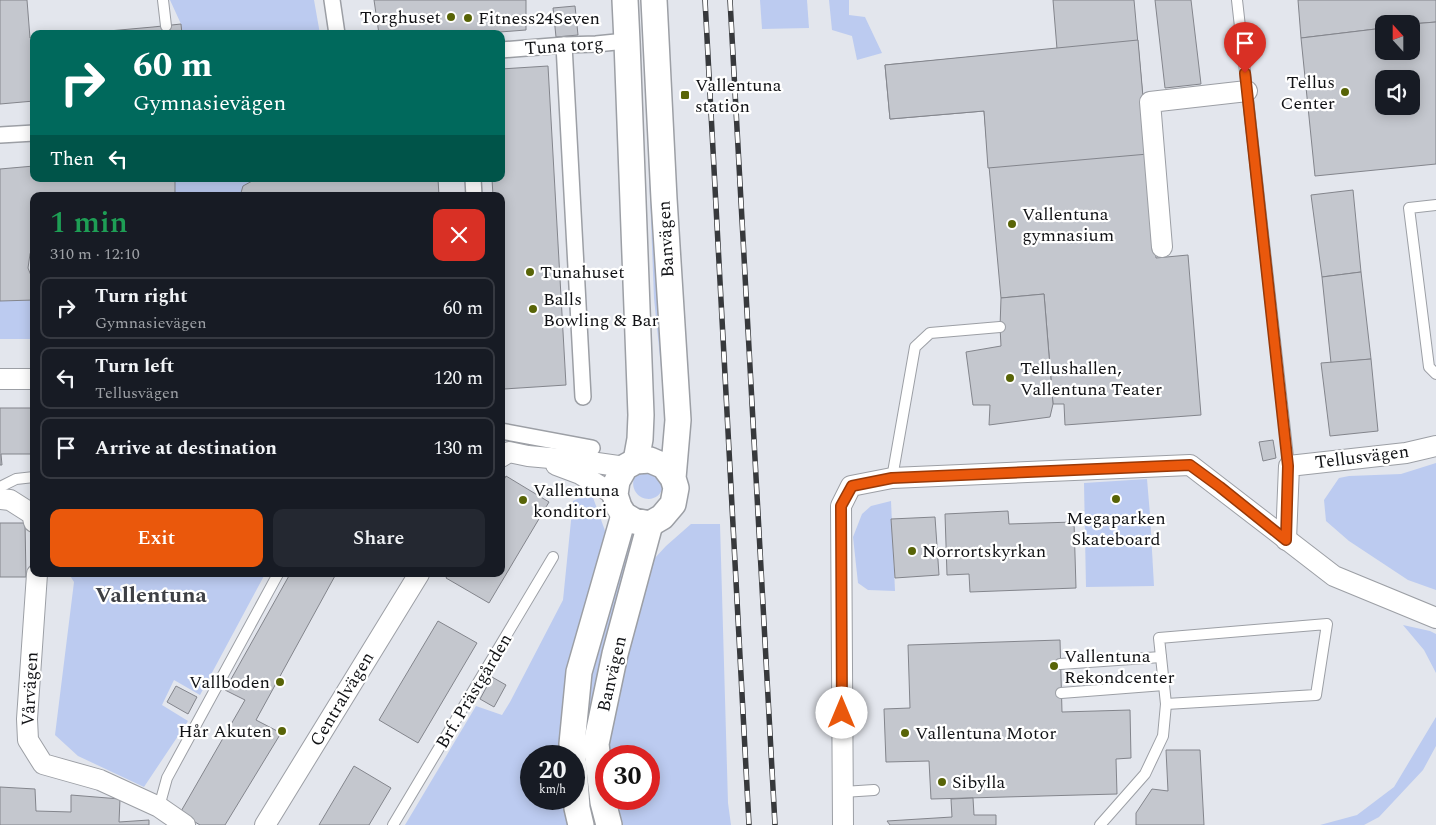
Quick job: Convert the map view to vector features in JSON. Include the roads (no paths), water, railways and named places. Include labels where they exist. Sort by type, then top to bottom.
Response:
[{"type":"street","points":[[332,0],[336,30]]},
{"type":"street","name":"Banvägen","points":[[572,745],[579,672],[620,505],[617,481],[630,464],[640,439],[641,415],[628,42],[624,0]]},
{"type":"street","name":"Banvägen","points":[[608,825],[603,802],[596,744],[615,654],[650,524],[662,517],[673,504],[676,488],[673,478],[678,420],[664,208],[654,0]]},
{"type":"street","name":"Tuna torg","points":[[505,50],[628,42]]},
{"type":"street","points":[[564,45],[583,397]]},
{"type":"street","points":[[1162,247],[1150,102],[1247,91]]},
{"type":"street","points":[[0,135],[30,133]]},
{"type":"street","points":[[0,380],[30,379]]},
{"type":"street","points":[[505,432],[592,448]]},
{"type":"street","name":"Tellusvägen","points":[[1288,466],[1406,453],[1436,446]]},
{"type":"street","points":[[505,454],[509,452],[528,456],[630,464],[650,460],[664,466],[673,478]]},
{"type":"street","points":[[528,456],[580,474],[620,505],[634,521],[650,524]]},
{"type":"street","points":[[843,825],[841,506],[852,486],[892,478],[1190,465],[1334,576],[1436,618]]},
{"type":"street","points":[[1286,540],[1288,466]]},
{"type":"street","points":[[0,499],[10,500],[30,513]]},
{"type":"street","name":"Vårvägen","points":[[37,577],[27,719],[28,740],[43,764],[100,780],[159,807],[186,825]]},
{"type":"street","name":"Centralvägen","points":[[265,825],[417,577]]},
{"type":"street","points":[[577,810],[581,825]]},
{"type":"lane","points":[[162,0],[166,26]]},
{"type":"lane","points":[[1237,0],[1288,466]]},
{"type":"lane","points":[[1436,205],[1409,208],[1429,368],[1436,374]]},
{"type":"lane","points":[[892,478],[915,347],[930,333],[1000,326]]},
{"type":"lane","points":[[0,487],[16,479],[30,477]]},
{"type":"lane","name":"Brf. Prästgården","points":[[393,825],[553,557]]},
{"type":"lane","points":[[159,807],[167,778],[276,577]]},
{"type":"lane","points":[[1100,825],[1145,774],[1163,736],[1166,704],[1159,638],[1327,624],[1316,695],[1166,704]]},
{"type":"lane","points":[[1060,664],[1161,657]]},
{"type":"lane","points":[[1061,693],[1164,685]]},
{"type":"lane","points":[[843,792],[874,790]]},
{"type":"railway","points":[[705,0],[749,825]]},
{"type":"railway","points":[[730,0],[775,825]]},
{"type":"place","name":"Torghuset","points":[[451,17]]},
{"type":"place","name":"Fitness24Seven","points":[[468,18]]},
{"type":"place","name":"Tellus Center","points":[[1345,92]]},
{"type":"place","name":"Vallentuna station","points":[[685,95]]},
{"type":"place","name":"Vallentuna gymnasium","points":[[1012,224]]},
{"type":"place","name":"Tunahuset","points":[[530,272]]},
{"type":"place","name":"Balls Bowling & Bar","points":[[533,309]]},
{"type":"place","name":"Tellushallen, Vallentuna Teater","points":[[1010,378]]},
{"type":"place","name":"Megaparken Skateboard","points":[[1116,499]]},
{"type":"place","name":"Vallentuna konditori","points":[[523,500]]},
{"type":"place","name":"Norrortskyrkan","points":[[912,551]]},
{"type":"place","name":"Vallentuna Rekondcenter","points":[[1054,666]]},
{"type":"place","name":"Vallboden","points":[[280,682]]},
{"type":"place","name":"Hår Akuten","points":[[282,731]]},
{"type":"place","name":"Vallentuna Motor","points":[[905,733]]},
{"type":"place","name":"Sibylla","points":[[942,782]]},
{"type":"district","name":"Vallentuna","points":[[151,595]]}]
